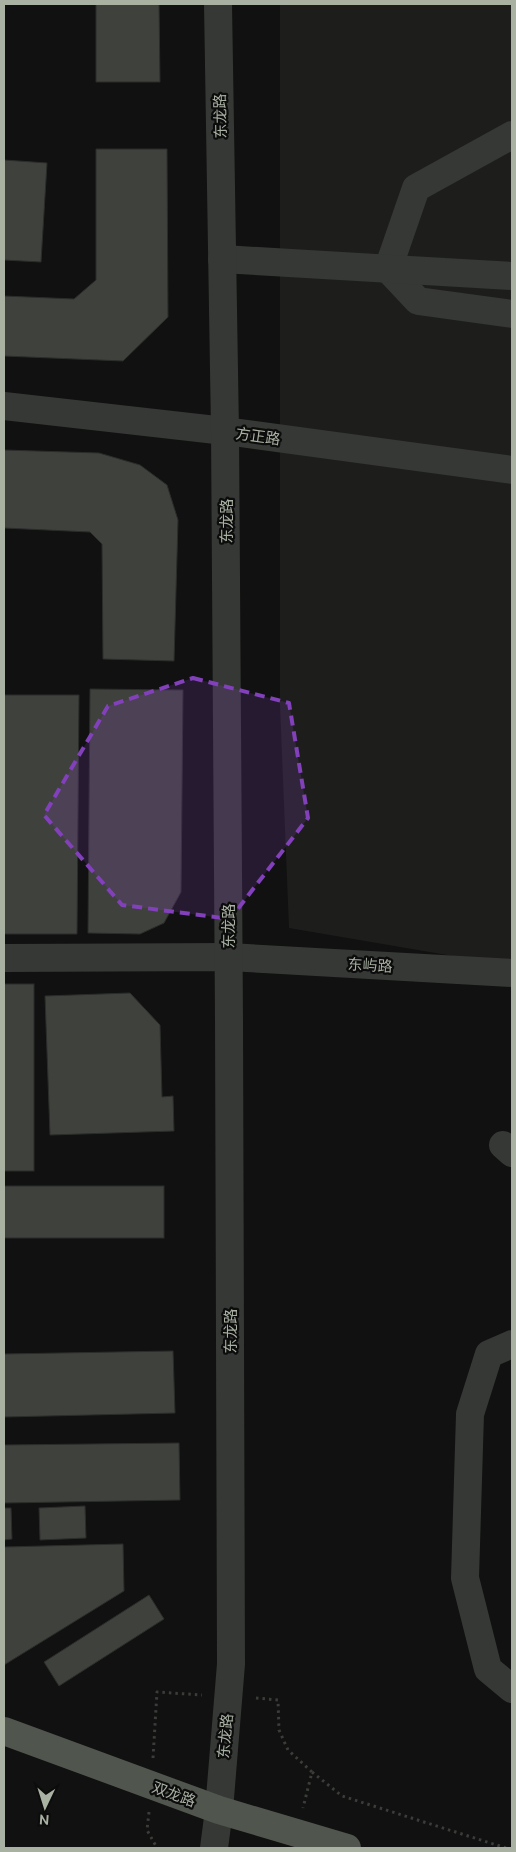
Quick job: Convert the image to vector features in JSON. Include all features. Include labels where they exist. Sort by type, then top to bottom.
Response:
[{"type":"main road","name":"双龙路","points":[[4,1731],[219,1810],[347,1848]]},
{"type":"street","name":"东龙路","points":[[214,1848],[231,1664],[225,431],[218,4]]},
{"type":"street","points":[[388,269],[416,188],[512,136]]},
{"type":"street","points":[[222,260],[512,276]]},
{"type":"street","points":[[388,269],[418,301],[512,314]]},
{"type":"street","name":"方正路","points":[[4,406],[225,431],[512,470]]},
{"type":"street","name":"东屿路","points":[[4,958],[229,957],[512,973]]},
{"type":"street","points":[[512,1344],[489,1354],[470,1414],[465,1578],[488,1669],[512,1689]]},
{"type":"path","points":[[157,1692],[278,1700],[280,1730],[288,1750],[342,1796],[506,1848]]},
{"type":"path","points":[[297,1833],[312,1772]]},
{"type":"highlighted area","points":[[193,678],[289,703],[308,818],[230,919],[122,905],[44,815],[108,706]]},
{"type":"shaded area","points":[[280,4],[512,4],[512,966],[289,928],[280,705]]},
{"type":"building","points":[[96,4],[159,4],[160,82],[96,82]]},
{"type":"building","points":[[96,149],[167,149],[168,317],[123,361],[4,356],[4,296],[74,299],[96,280]]},
{"type":"building","points":[[4,160],[47,163],[41,262],[4,260]]},
{"type":"building","points":[[4,450],[99,453],[140,465],[167,485],[178,520],[174,661],[103,659],[102,544],[90,532],[4,528]]},
{"type":"building","points":[[90,689],[183,690],[181,892],[164,923],[140,934],[88,933]]},
{"type":"building","points":[[4,695],[79,695],[77,934],[4,934]]},
{"type":"building","points":[[4,984],[34,984],[34,1171],[4,1171]]},
{"type":"building","points":[[130,993],[160,1025],[162,1097],[173,1096],[174,1131],[50,1135],[45,996]]},
{"type":"building","points":[[4,1186],[164,1186],[164,1238],[4,1238]]},
{"type":"building","points":[[173,1351],[175,1413],[4,1417],[4,1354]]},
{"type":"building","points":[[179,1443],[180,1500],[4,1503],[4,1445]]},
{"type":"building","points":[[85,1506],[86,1538],[40,1540],[39,1508]]},
{"type":"building","points":[[4,1508],[11,1508],[12,1539],[4,1540]]},
{"type":"building","points":[[123,1544],[124,1591],[4,1665],[4,1547]]},
{"type":"building","points":[[149,1595],[164,1619],[59,1686],[44,1662]]}]
